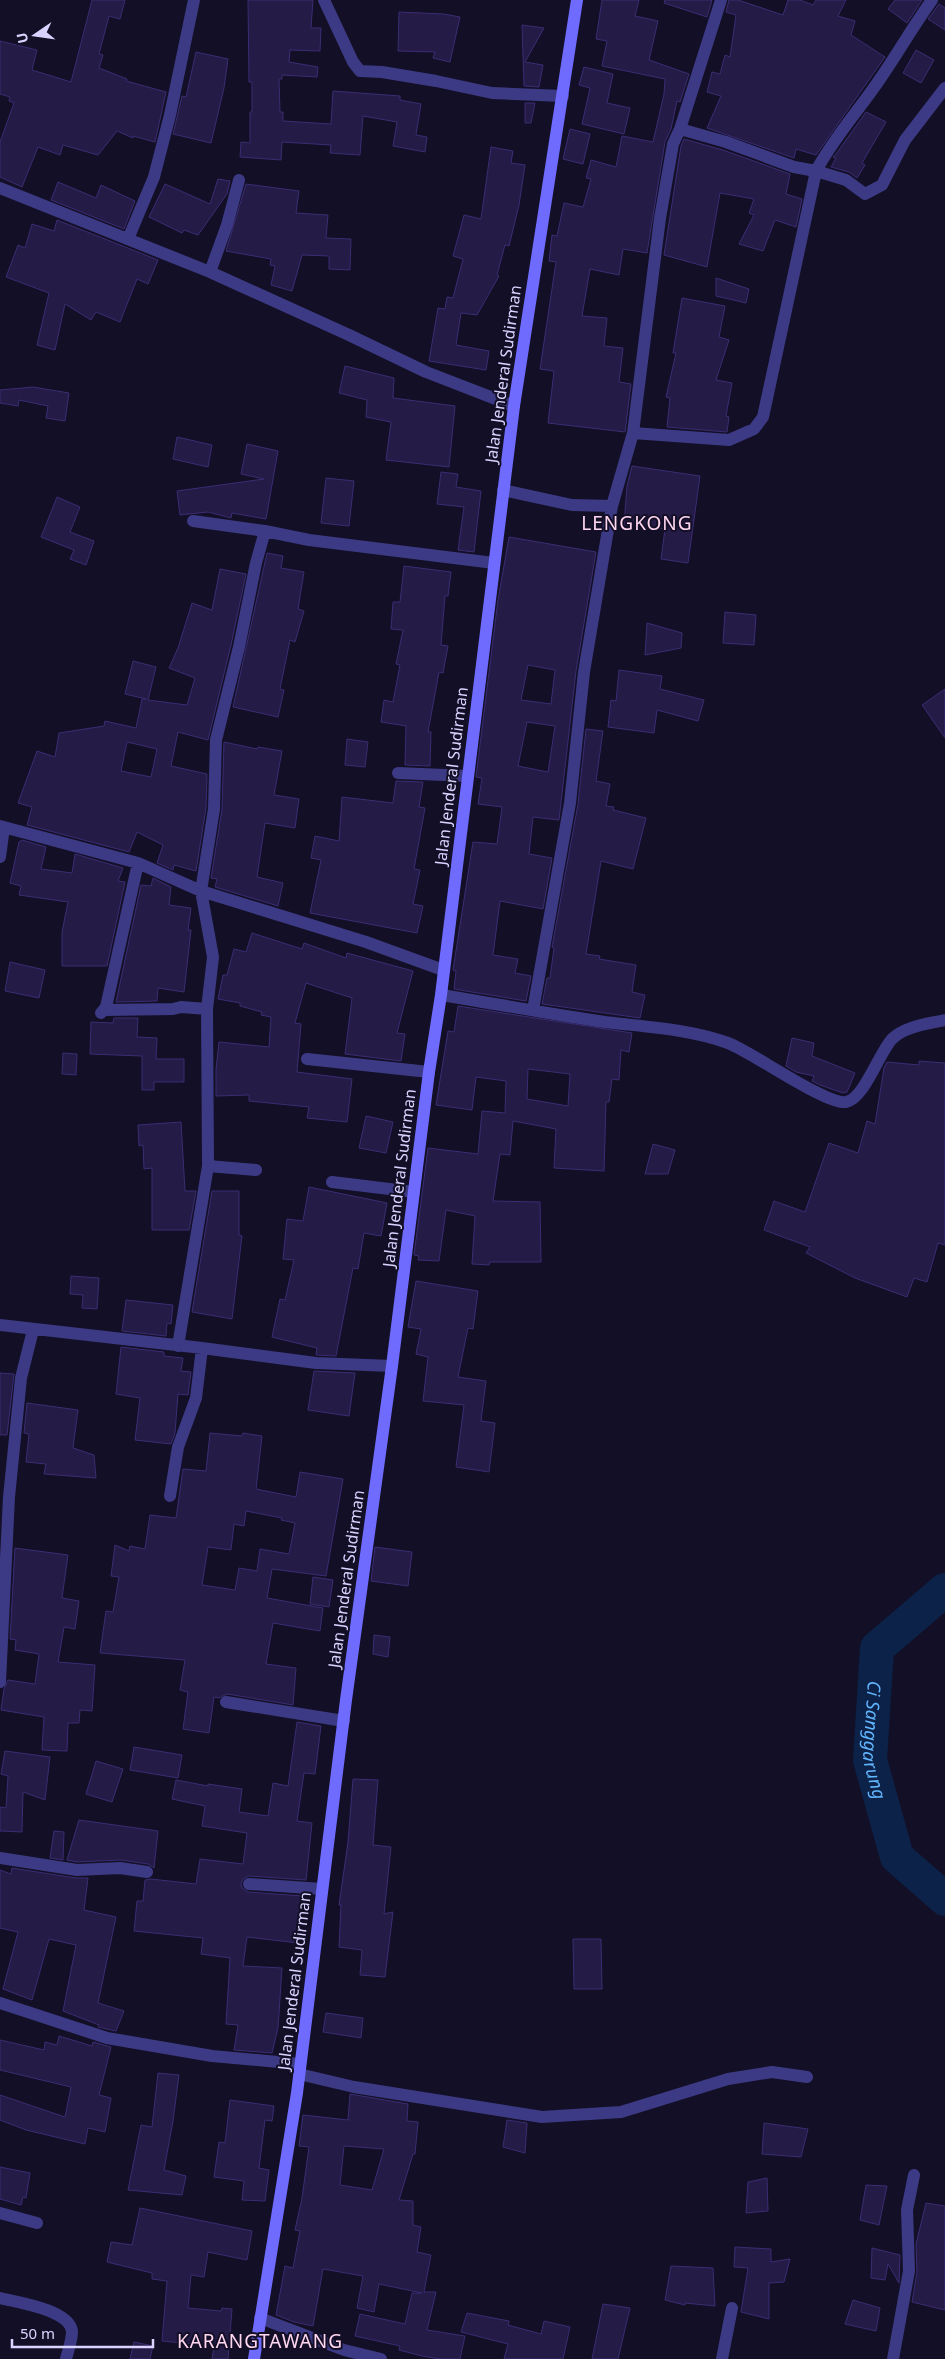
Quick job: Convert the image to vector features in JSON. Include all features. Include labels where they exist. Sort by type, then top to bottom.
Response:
[{"type":"main road","name":"Jalan Jenderal Sudirman","points":[[254,2359],[299,2069],[429,1072],[441,995],[514,406],[577,0]]},
{"type":"street","points":[[128,239],[154,177],[170,114],[194,0]]},
{"type":"street","points":[[324,0],[353,62],[365,72],[436,81],[492,93],[563,96]]},
{"type":"street","points":[[533,1010],[570,803],[584,672],[612,506],[633,433],[660,218],[673,144],[680,129],[721,0]]},
{"type":"street","points":[[633,433],[729,440],[754,429],[763,417],[816,171],[829,146],[873,89],[932,0]]},
{"type":"street","points":[[680,129],[726,142],[794,168],[816,171],[846,180],[865,194],[882,185],[905,140],[945,88]]},
{"type":"street","points":[[210,272],[227,225],[239,180]]},
{"type":"street","points":[[0,188],[210,272],[426,372],[514,406]]},
{"type":"street","points":[[503,490],[572,504],[612,506]]},
{"type":"street","points":[[193,521],[266,531],[309,540],[494,564]]},
{"type":"street","points":[[178,1346],[208,1166],[207,1009],[213,958],[201,891],[214,809],[216,740],[239,647],[256,563],[266,531]]},
{"type":"street","points":[[398,773],[467,776]]},
{"type":"street","points":[[0,857],[2,827],[138,863],[201,891],[366,942],[444,970]]},
{"type":"street","points":[[138,863],[103,1012],[173,1009],[180,1007],[207,1009]]},
{"type":"street","points":[[441,995],[708,1036],[739,1047],[820,1093],[835,1100],[846,1102],[856,1096],[893,1038],[913,1027],[945,1020]]},
{"type":"street","points":[[307,1060],[429,1072]]},
{"type":"street","points":[[208,1166],[256,1170]]},
{"type":"street","points":[[332,1182],[414,1192]]},
{"type":"street","points":[[0,1325],[202,1348],[316,1364],[392,1366]]},
{"type":"street","points":[[0,1682],[9,1497],[21,1378],[33,1330]]},
{"type":"street","points":[[170,1496],[178,1447],[196,1398],[202,1348]]},
{"type":"street","points":[[226,1702],[344,1721]]},
{"type":"street","points":[[0,1858],[77,1870],[120,1868],[147,1872]]},
{"type":"street","points":[[249,1884],[322,1889]]},
{"type":"street","points":[[0,2003],[107,2038],[299,2069],[382,2092],[542,2117],[621,2112],[728,2079],[772,2072],[807,2077]]},
{"type":"street","points":[[893,2359],[909,2271],[907,2210],[914,2175]]},
{"type":"street","points":[[0,2212],[37,2223]]},
{"type":"street","points":[[0,2298],[56,2312],[69,2323],[72,2331],[66,2359]]},
{"type":"street","points":[[722,2359],[732,2308]]},
{"type":"street","points":[[260,2318],[344,2350],[381,2359]]},
{"type":"building","points":[[92,0],[125,0],[120,19],[109,16],[99,54],[103,55],[99,68],[127,79],[126,81],[166,92],[155,142],[133,136],[133,138],[117,131],[98,155],[63,145],[60,155],[38,147],[22,187],[0,177],[0,142],[14,103],[9,101],[10,97],[0,94],[0,41],[37,50],[32,70],[71,82]]},
{"type":"building","points":[[248,0],[313,0],[311,28],[321,28],[320,51],[290,50],[289,62],[318,67],[317,77],[282,75],[282,79],[279,79],[280,112],[283,112],[283,121],[331,124],[333,91],[400,96],[400,100],[421,104],[416,135],[427,137],[425,152],[393,146],[397,122],[363,116],[360,155],[330,153],[331,145],[282,142],[281,160],[240,157],[241,142],[250,143],[250,112],[252,112],[252,82],[249,82]]},
{"type":"building","points":[[602,0],[639,0],[635,16],[658,21],[649,60],[689,74],[680,102],[677,101],[671,129],[665,142],[647,253],[623,249],[619,275],[590,269],[582,316],[607,318],[604,346],[623,348],[619,382],[631,384],[625,432],[548,423],[554,371],[540,369],[556,262],[549,261],[552,235],[557,236],[564,203],[583,207],[591,179],[586,178],[591,160],[616,167],[622,136],[653,142],[664,94],[665,79],[602,66],[607,41],[596,39]]},
{"type":"building","points":[[665,0],[712,0],[707,17],[664,3]]},
{"type":"building","points":[[729,0],[738,0],[783,15],[788,0],[800,0],[813,5],[816,0],[846,0],[838,16],[855,21],[851,35],[885,57],[816,155],[796,149],[794,158],[707,128],[721,96],[707,92],[712,72],[720,74],[725,55],[730,57],[736,15],[726,12]]},
{"type":"building","points":[[895,0],[922,0],[907,23],[888,9]]},
{"type":"building","points":[[939,4],[945,8],[945,30],[928,19]]},
{"type":"building","points":[[399,12],[444,14],[460,17],[450,62],[433,58],[435,52],[398,51]]},
{"type":"building","points":[[522,25],[544,28],[525,62],[543,65],[539,87],[524,86]]},
{"type":"building","points":[[916,50],[934,60],[921,83],[903,73]]},
{"type":"building","points":[[196,52],[228,59],[224,88],[211,143],[173,134],[182,96],[186,97]]},
{"type":"building","points":[[584,67],[613,74],[607,103],[630,108],[624,134],[582,124],[590,88],[579,85]]},
{"type":"building","points":[[525,103],[535,103],[531,123],[525,123]]},
{"type":"building","points":[[866,112],[886,122],[862,163],[865,165],[857,178],[849,172],[831,167],[836,158],[833,157]]},
{"type":"building","points":[[570,129],[590,134],[583,164],[563,159]]},
{"type":"building","points":[[684,139],[723,150],[790,174],[786,194],[802,199],[796,227],[775,220],[763,251],[739,244],[754,215],[749,213],[754,199],[720,193],[707,267],[664,255],[681,146]]},
{"type":"building","points":[[491,147],[513,151],[511,163],[525,165],[519,205],[509,246],[505,245],[497,275],[499,276],[477,315],[461,313],[456,345],[489,351],[486,370],[429,361],[438,308],[445,309],[447,297],[453,298],[463,259],[453,256],[464,215],[481,219]]},
{"type":"building","points":[[218,179],[230,181],[227,194],[198,235],[184,230],[182,233],[149,217],[165,184],[210,204]]},
{"type":"building","points":[[58,182],[96,198],[101,185],[135,201],[124,229],[51,200]]},
{"type":"building","points":[[246,184],[299,191],[296,213],[328,215],[326,238],[351,239],[350,270],[329,269],[329,256],[302,255],[292,291],[271,285],[275,266],[270,265],[271,259],[226,251]]},
{"type":"building","points":[[57,220],[158,260],[148,284],[137,279],[120,322],[96,312],[91,320],[65,304],[55,350],[37,345],[49,293],[6,277],[18,245],[25,248],[32,224],[54,231]]},
{"type":"building","points":[[716,278],[749,289],[746,303],[716,296]]},
{"type":"building","points":[[682,298],[725,306],[719,337],[729,340],[716,380],[732,383],[726,416],[729,417],[727,432],[667,427],[670,398],[666,397],[676,353],[673,353]]},
{"type":"building","points":[[345,366],[394,378],[393,398],[455,406],[449,467],[386,460],[391,422],[366,417],[367,400],[339,393]]},
{"type":"building","points":[[33,387],[69,393],[65,421],[46,418],[48,406],[19,400],[18,406],[0,403],[0,390]]},
{"type":"building","points":[[177,437],[212,445],[208,467],[173,459]]},
{"type":"building","points":[[247,444],[278,451],[266,519],[232,513],[231,518],[208,512],[180,515],[177,491],[264,479],[241,474]]},
{"type":"building","points":[[632,466],[700,476],[688,563],[661,559],[665,529],[624,525],[627,486]]},
{"type":"building","points":[[441,472],[458,474],[456,487],[481,491],[474,552],[458,550],[464,507],[437,504]]},
{"type":"building","points":[[326,478],[354,481],[349,526],[321,523]]},
{"type":"building","points":[[57,497],[80,507],[70,532],[94,541],[86,565],[70,559],[74,550],[41,537]]},
{"type":"building","points":[[509,537],[596,552],[576,671],[559,820],[533,817],[529,854],[552,858],[543,909],[500,901],[493,955],[518,959],[515,973],[531,976],[526,1001],[454,989],[456,971],[453,970],[473,842],[497,844],[502,807],[478,804],[482,778],[476,777],[498,600]],"holes":[[[528,665],[555,670],[551,704],[521,700]],[[527,722],[555,726],[548,772],[518,766]]]},
{"type":"building","points":[[267,553],[283,556],[281,568],[304,572],[298,609],[304,611],[295,642],[290,640],[280,689],[284,690],[278,717],[233,707]]},
{"type":"building","points":[[404,566],[451,572],[448,596],[445,596],[441,645],[448,646],[443,673],[439,672],[428,732],[431,732],[430,766],[405,765],[406,726],[381,722],[384,700],[393,702],[400,665],[396,664],[403,630],[391,629],[393,602],[400,602]]},
{"type":"building","points":[[220,569],[246,574],[208,740],[178,732],[171,766],[207,774],[206,808],[196,871],[174,865],[173,870],[157,863],[163,845],[137,832],[129,852],[27,825],[32,807],[18,803],[37,751],[55,757],[59,733],[104,726],[105,721],[136,728],[142,699],[146,699],[125,694],[133,661],[156,667],[148,700],[187,705],[195,678],[169,668],[178,648],[192,603],[212,610]],"holes":[[[127,742],[157,749],[151,777],[121,771]]]},
{"type":"building","points":[[725,612],[756,615],[754,645],[723,643]]},
{"type":"building","points":[[647,623],[682,633],[681,648],[645,655]]},
{"type":"building","points":[[619,670],[662,676],[660,689],[704,700],[698,721],[657,710],[654,733],[608,727],[611,700],[616,701]]},
{"type":"building","points":[[945,689],[945,738],[922,705]]},
{"type":"building","points":[[586,729],[603,731],[596,781],[610,784],[606,806],[614,807],[613,810],[646,818],[633,869],[601,861],[586,954],[600,956],[599,959],[636,965],[632,992],[645,995],[640,1018],[542,1004],[547,978],[550,978],[554,948],[552,947],[578,804]]},
{"type":"building","points":[[347,739],[368,742],[365,767],[345,765]]},
{"type":"building","points":[[224,742],[257,749],[258,747],[282,751],[274,795],[299,799],[295,828],[265,823],[257,877],[283,883],[278,906],[215,887],[217,879],[211,878],[222,809]]},
{"type":"building","points":[[396,781],[423,782],[419,807],[425,808],[414,869],[420,870],[413,904],[423,906],[417,933],[310,913],[321,860],[311,858],[315,836],[339,841],[342,797],[393,803]]},
{"type":"building","points":[[22,840],[46,847],[41,869],[72,873],[75,854],[123,868],[118,881],[125,882],[107,966],[62,966],[62,932],[68,902],[19,895],[21,886],[10,883],[19,842]]},
{"type":"building","points":[[153,878],[171,887],[169,905],[191,908],[188,930],[191,930],[184,992],[158,988],[157,1001],[116,1002],[141,885],[151,886]]},
{"type":"building","points":[[252,933],[302,949],[304,943],[346,958],[347,953],[413,971],[397,1033],[405,1034],[401,1061],[345,1054],[352,998],[306,983],[295,1023],[301,1024],[297,1072],[352,1079],[347,1122],[307,1118],[309,1107],[249,1101],[249,1095],[216,1096],[219,1042],[269,1047],[271,1017],[261,1015],[262,1012],[240,1006],[240,1003],[218,999],[223,975],[227,975],[234,949],[246,952]]},
{"type":"building","points":[[10,962],[45,970],[39,998],[5,991]]},
{"type":"building","points":[[458,1006],[632,1033],[629,1052],[621,1050],[619,1080],[612,1079],[609,1102],[606,1102],[604,1171],[554,1168],[556,1129],[513,1121],[510,1155],[500,1154],[493,1201],[540,1202],[541,1262],[472,1264],[475,1216],[446,1210],[439,1261],[418,1260],[419,1256],[414,1255],[428,1148],[478,1154],[482,1111],[505,1113],[506,1081],[476,1077],[472,1110],[436,1105],[448,1031],[454,1032]],"holes":[[[528,1069],[570,1074],[568,1106],[527,1099]]]},
{"type":"building","points":[[114,1018],[138,1018],[137,1037],[157,1038],[156,1059],[184,1059],[184,1082],[154,1082],[154,1090],[142,1090],[142,1056],[90,1054],[91,1022],[113,1023]]},
{"type":"building","points":[[792,1038],[814,1043],[812,1056],[855,1073],[847,1092],[843,1093],[820,1085],[812,1081],[814,1076],[796,1072],[786,1066]]},
{"type":"building","points":[[63,1053],[77,1054],[76,1075],[62,1074]]},
{"type":"building","points":[[919,1061],[945,1063],[945,1245],[938,1243],[927,1282],[914,1278],[907,1297],[855,1278],[806,1253],[810,1247],[764,1230],[774,1201],[805,1212],[829,1143],[858,1153],[867,1121],[875,1124],[884,1068],[887,1062],[919,1065]]},
{"type":"building","points":[[366,1116],[393,1122],[386,1153],[359,1148]]},
{"type":"building","points":[[181,1122],[185,1191],[196,1191],[189,1230],[152,1230],[152,1168],[144,1169],[143,1145],[139,1146],[138,1125]]},
{"type":"building","points":[[653,1144],[675,1150],[668,1174],[645,1174]]},
{"type":"building","points":[[309,1187],[387,1203],[381,1236],[364,1233],[358,1269],[353,1268],[336,1356],[316,1355],[317,1348],[272,1337],[280,1299],[285,1300],[294,1260],[283,1259],[287,1219],[303,1221]]},
{"type":"building","points":[[212,1191],[239,1191],[239,1235],[242,1236],[232,1319],[192,1312]]},
{"type":"building","points":[[71,1276],[99,1278],[97,1309],[82,1308],[83,1295],[70,1294]]},
{"type":"building","points":[[416,1281],[478,1291],[473,1329],[468,1328],[458,1377],[486,1381],[481,1421],[495,1423],[489,1472],[456,1467],[464,1405],[423,1401],[428,1357],[416,1354],[421,1329],[408,1327]]},
{"type":"building","points":[[126,1300],[173,1305],[171,1324],[167,1323],[166,1336],[122,1331]]},
{"type":"building","points":[[121,1347],[164,1352],[164,1356],[183,1358],[181,1371],[191,1372],[188,1395],[178,1394],[175,1433],[171,1444],[135,1440],[140,1398],[116,1394]]},
{"type":"building","points":[[314,1371],[355,1373],[349,1416],[308,1410]]},
{"type":"building","points":[[0,1373],[14,1374],[7,1435],[0,1435]]},
{"type":"building","points":[[27,1403],[78,1410],[73,1448],[94,1455],[96,1478],[44,1474],[46,1464],[26,1462],[29,1434],[24,1433]]},
{"type":"building","points":[[210,1433],[242,1436],[243,1433],[262,1436],[256,1489],[296,1497],[300,1472],[343,1479],[326,1576],[272,1569],[267,1598],[323,1608],[320,1631],[273,1623],[266,1664],[296,1668],[293,1705],[227,1694],[219,1698],[214,1697],[209,1733],[183,1729],[188,1692],[180,1690],[185,1660],[100,1653],[106,1611],[113,1612],[119,1577],[111,1576],[115,1545],[129,1551],[130,1546],[145,1549],[150,1515],[176,1518],[183,1469],[206,1471]],"holes":[[[246,1511],[282,1518],[281,1520],[295,1523],[289,1554],[260,1549],[257,1571],[239,1568],[235,1590],[202,1585],[208,1547],[231,1550],[234,1524],[244,1526]]]},
{"type":"building","points":[[375,1547],[412,1552],[408,1586],[371,1581]]},
{"type":"building","points":[[15,1548],[68,1555],[62,1598],[79,1601],[75,1629],[64,1627],[58,1662],[95,1665],[92,1711],[80,1710],[79,1723],[68,1723],[67,1751],[42,1750],[44,1717],[1,1710],[4,1689],[8,1680],[35,1684],[39,1654],[15,1650],[16,1640],[10,1639]]},
{"type":"building","points":[[313,1577],[333,1580],[329,1607],[310,1604]]},
{"type":"building","points":[[374,1635],[390,1637],[388,1657],[373,1654]]},
{"type":"building","points":[[297,1722],[321,1726],[315,1774],[304,1773],[297,1821],[312,1823],[306,1880],[249,1876],[243,1879],[241,1884],[242,1888],[248,1892],[303,1896],[298,1943],[247,1937],[243,1966],[282,1968],[278,2028],[272,2053],[234,2050],[238,2025],[226,2024],[230,1958],[201,1954],[203,1938],[134,1931],[137,1901],[143,1901],[145,1880],[196,1884],[200,1859],[243,1864],[247,1833],[202,1826],[205,1806],[172,1799],[176,1780],[208,1786],[208,1784],[242,1789],[239,1812],[268,1816],[273,1783],[288,1786]]},
{"type":"building","points":[[134,1747],[182,1755],[178,1778],[130,1770]]},
{"type":"building","points":[[5,1751],[50,1757],[45,1800],[23,1792],[22,1832],[0,1831],[0,1807],[6,1808],[8,1776],[1,1774]]},
{"type":"building","points":[[96,1761],[123,1769],[112,1802],[86,1794]]},
{"type":"building","points":[[353,1779],[378,1780],[373,1845],[391,1847],[384,1914],[393,1912],[385,1977],[360,1975],[362,1950],[339,1947],[341,1905],[339,1905],[348,1842]]},
{"type":"building","points":[[79,1820],[158,1831],[154,1868],[148,1864],[121,1860],[77,1862],[67,1860]]},
{"type":"building","points":[[54,1831],[64,1832],[63,1860],[50,1858]]},
{"type":"building","points":[[12,1868],[76,1878],[88,1878],[84,1910],[116,1917],[98,2003],[124,2011],[116,2031],[98,2027],[99,2025],[63,2011],[76,1945],[49,1939],[32,2000],[3,1989],[18,1932],[0,1928],[0,1870],[11,1874]]},
{"type":"building","points":[[573,1939],[601,1939],[602,1989],[574,1989]]},
{"type":"building","points":[[326,2013],[363,2018],[361,2038],[323,2032]]},
{"type":"building","points":[[59,2036],[92,2046],[93,2042],[111,2047],[99,2095],[111,2098],[105,2132],[88,2128],[85,2144],[26,2130],[0,2120],[0,2095],[65,2117],[71,2087],[0,2070],[0,2040],[44,2050],[45,2042],[57,2045]]},
{"type":"building","points":[[158,2073],[179,2075],[164,2170],[186,2176],[182,2195],[128,2190],[141,2125],[152,2127]]},
{"type":"building","points":[[350,2094],[408,2104],[407,2121],[418,2122],[415,2154],[413,2154],[399,2200],[413,2201],[413,2225],[421,2227],[417,2252],[431,2255],[424,2292],[436,2292],[427,2330],[465,2336],[460,2359],[440,2359],[422,2356],[399,2350],[400,2346],[355,2336],[360,2314],[405,2324],[412,2293],[422,2293],[379,2284],[374,2312],[357,2308],[363,2276],[323,2269],[313,2326],[294,2322],[276,2315],[285,2266],[293,2268],[300,2231],[295,2230],[302,2198],[309,2147],[299,2146],[303,2115],[348,2120]],"holes":[[[344,2146],[384,2149],[372,2190],[340,2185]]]},
{"type":"building","points":[[230,2100],[274,2106],[272,2121],[265,2120],[259,2168],[269,2170],[265,2201],[242,2200],[244,2181],[214,2177],[219,2142],[225,2143]]},
{"type":"building","points":[[507,2120],[527,2123],[525,2153],[503,2147]]},
{"type":"building","points":[[764,2123],[808,2129],[801,2157],[762,2154]]},
{"type":"building","points":[[0,2167],[30,2173],[26,2198],[23,2197],[21,2205],[0,2199]]},
{"type":"building","points":[[767,2178],[768,2211],[746,2213],[748,2182]]},
{"type":"building","points":[[866,2185],[887,2186],[879,2225],[860,2220]]},
{"type":"building","points":[[926,2203],[945,2206],[945,2310],[912,2302],[917,2272],[916,2244]]},
{"type":"building","points":[[140,2208],[252,2231],[247,2260],[208,2252],[204,2277],[191,2275],[188,2308],[221,2311],[222,2308],[232,2309],[228,2359],[212,2359],[214,2346],[162,2341],[167,2281],[152,2279],[152,2273],[107,2262],[111,2242],[132,2245]]},
{"type":"building","points":[[735,2247],[771,2249],[771,2262],[790,2259],[784,2282],[769,2283],[769,2319],[741,2312],[748,2268],[734,2267]]},
{"type":"building","points":[[872,2248],[900,2255],[899,2283],[888,2264],[885,2280],[871,2278]]},
{"type":"building","points":[[671,2266],[713,2268],[715,2306],[685,2303],[685,2305],[665,2300]]},
{"type":"building","points":[[853,2300],[880,2308],[876,2331],[845,2324]]},
{"type":"building","points":[[603,2304],[630,2308],[618,2359],[592,2359]]},
{"type":"building","points":[[467,2313],[509,2321],[508,2325],[541,2334],[544,2321],[570,2327],[563,2359],[504,2359],[508,2344],[461,2332]]},
{"type":"building","points":[[134,2342],[153,2346],[150,2359],[130,2359]]},
{"type":"waterway","name":"Ci Sanggarung","points":[[945,1590],[877,1648],[870,1760],[897,1857],[945,1899]]},
{"type":"district","name":"LENGKONG","points":[[637,523]]},
{"type":"district","name":"KARANGTAWANG","points":[[260,2341]]}]
